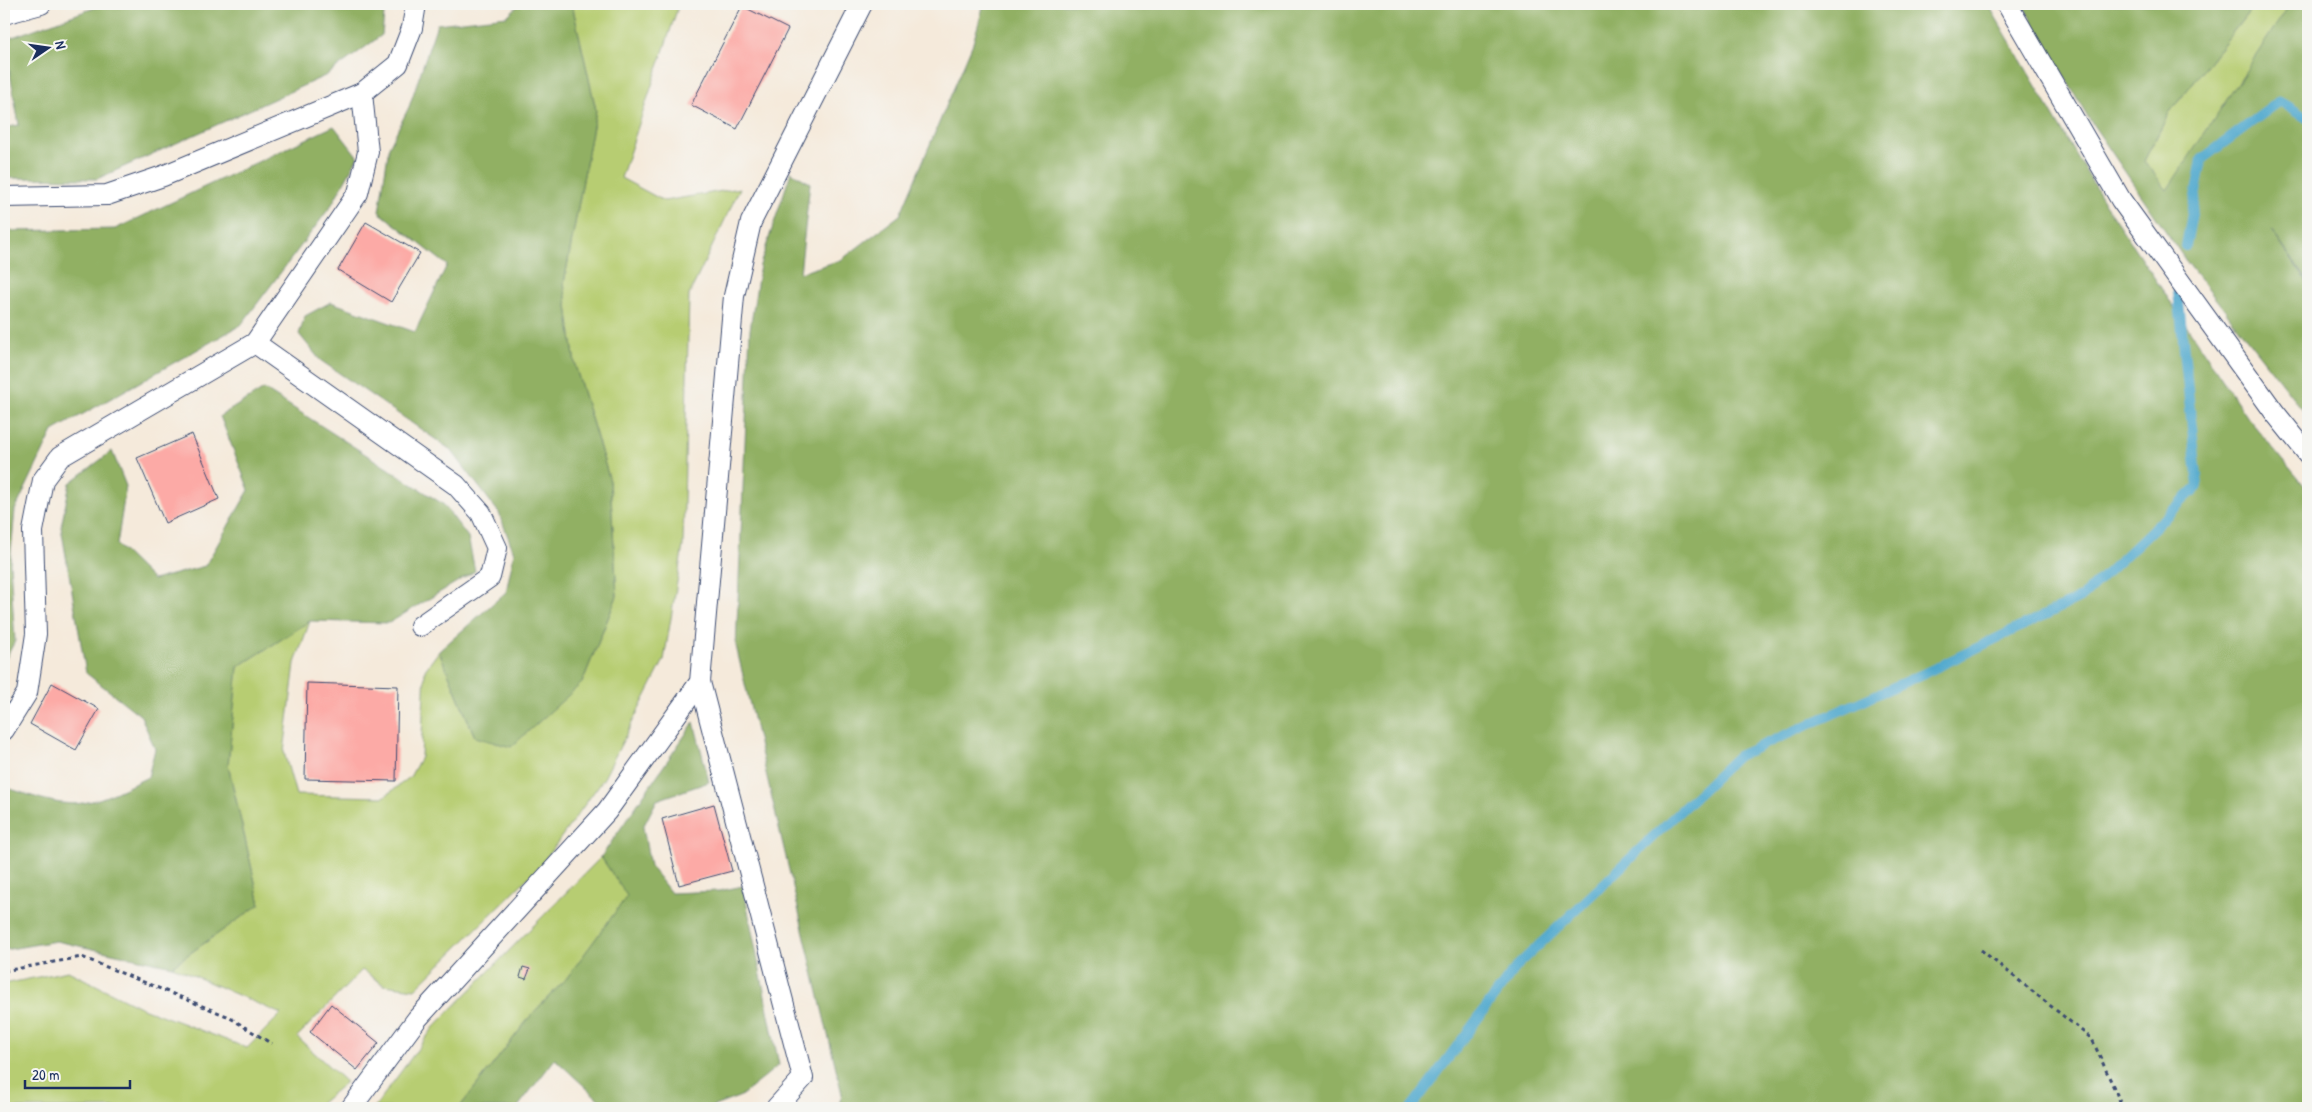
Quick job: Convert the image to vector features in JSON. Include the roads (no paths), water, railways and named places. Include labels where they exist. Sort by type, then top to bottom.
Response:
[{"type":"lane","points":[[4,14],[42,4]]},
{"type":"lane","points":[[4,197],[107,195],[162,176],[362,93],[398,64],[412,28],[416,4]]},
{"type":"lane","points":[[776,1108],[803,1078],[700,682],[734,296],[740,268],[751,222],[862,4]]},
{"type":"lane","points":[[2007,4],[2121,200],[2275,413],[2308,454]]},
{"type":"lane","points":[[4,730],[28,693],[36,634],[33,531],[43,480],[60,457],[255,343],[358,193],[368,152],[362,93]]},
{"type":"lane","points":[[255,343],[456,485],[481,512],[497,548],[490,577],[420,626]]},
{"type":"lane","points":[[351,1108],[417,1019],[607,811],[700,682]]},
{"type":"waterway","points":[[2186,246],[2202,159],[2280,101],[2308,119]]},
{"type":"waterway","points":[[1411,1108],[1517,966],[1738,756],[1925,673],[2082,597],[2198,486],[2178,292]]}]
